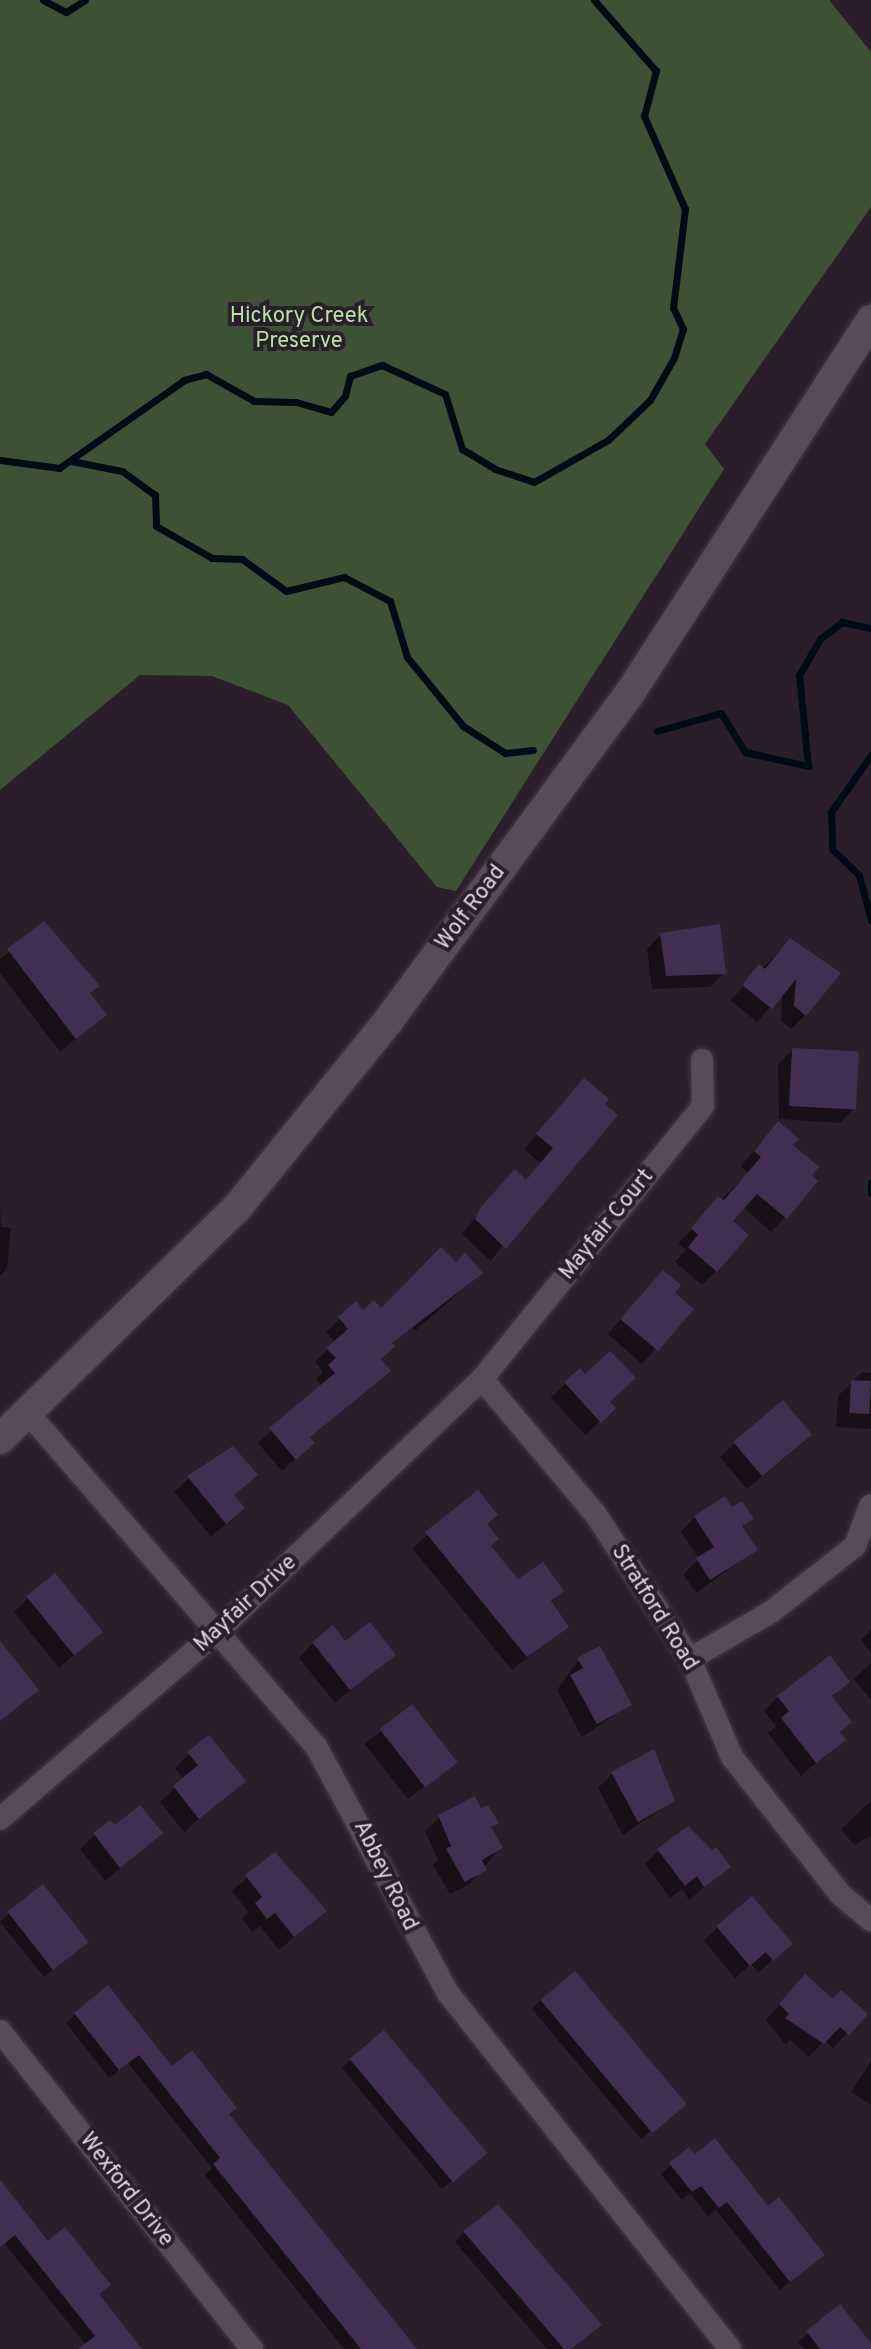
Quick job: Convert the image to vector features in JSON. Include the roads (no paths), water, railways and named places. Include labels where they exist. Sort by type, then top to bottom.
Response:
[{"type":"main road","name":"Wolf Road","points":[[0,1439],[236,1209],[388,1021],[628,696],[871,320]]},
{"type":"street","name":"Mayfair Court","points":[[482,1379],[703,1106],[702,1060]]},
{"type":"street","name":"Mayfair Drive","points":[[0,1819],[218,1631],[482,1379]]},
{"type":"street","name":"Stratford Road","points":[[482,1379],[596,1515],[690,1659],[732,1757],[841,1895],[871,1920]]},
{"type":"street","name":"Abbey Road","points":[[29,1414],[317,1748],[448,1993],[730,2349]]},
{"type":"street","points":[[690,1659],[771,1612],[855,1546],[870,1506]]},
{"type":"street","name":"Wexford Drive","points":[[0,2031],[252,2349]]},
{"type":"waterway","points":[[43,0],[66,12],[85,0]]},
{"type":"waterway","points":[[0,460],[59,468],[184,380],[206,374],[254,401],[296,402],[331,412],[345,396],[350,376],[382,365],[445,394],[462,449],[495,469],[534,482],[608,440],[650,400],[674,358],[683,329],[673,308],[685,209],[644,116],[656,71],[594,0]]},
{"type":"waterway","points":[[71,461],[122,471],[155,495],[156,526],[212,558],[242,559],[286,591],[344,577],[390,601],[407,657],[463,726],[505,753],[533,750]]},
{"type":"waterway","points":[[657,731],[721,713],[745,752],[808,766],[799,675],[820,639],[842,622],[871,628]]},
{"type":"waterway","points":[[871,755],[831,812],[832,849],[859,875],[871,920]]},
{"type":"waterway","points":[[871,1183],[871,1193]]},
{"type":"park label","name":"Hickory Creek Preserve","points":[[299,328]]}]
